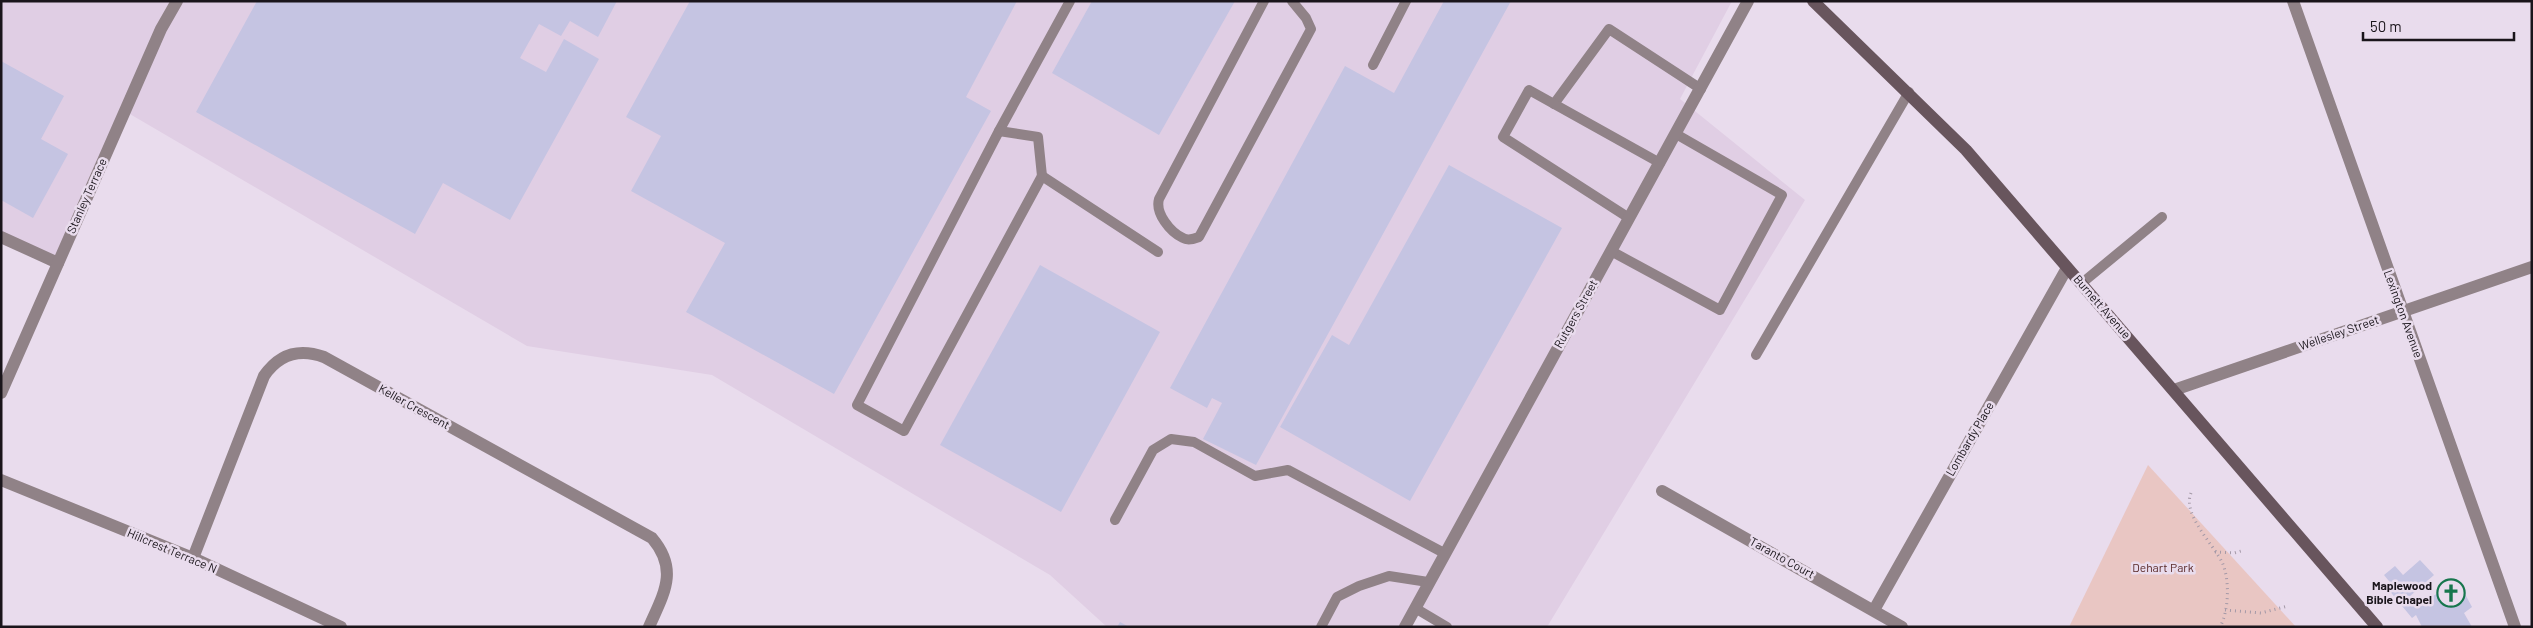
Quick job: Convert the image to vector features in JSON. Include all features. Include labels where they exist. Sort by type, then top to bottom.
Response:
[{"type":"street","name":"Stanley Terrace","points":[[1,393],[161,29],[177,1]]},
{"type":"street","name":"Rutgers Street","points":[[1404,627],[1748,1]]},
{"type":"street","name":"Burnett Avenue","points":[[1813,1],[1966,150],[2377,627]]},
{"type":"street","name":"Lexington Avenue","points":[[2294,1],[2515,627]]},
{"type":"street","points":[[1,237],[58,263]]},
{"type":"street","name":"Wellesley Street","points":[[2174,390],[2532,267]]},
{"type":"street","name":"Lombardy Place","points":[[1874,610],[2067,268]]},
{"type":"street","name":"Keller Crescent","points":[[193,558],[264,376],[271,366],[285,356],[298,352],[311,352],[324,357],[652,538],[662,549],[667,563],[668,577],[649,627]]},
{"type":"street","name":"Hillcrest Terrace N","points":[[1,480],[193,558],[341,627]]},
{"type":"street","name":"Taranto Court","points":[[1662,490],[1902,627]]},
{"type":"lane","points":[[999,131],[1038,137],[1042,176],[904,430],[857,405],[999,131],[1070,1]]},
{"type":"lane","points":[[1264,1],[1158,199],[1157,207],[1160,216],[1183,239],[1190,240],[1198,237],[1310,29],[1306,18],[1292,1]]},
{"type":"lane","points":[[1374,65],[1406,1]]},
{"type":"lane","points":[[1554,104],[1609,29],[1701,89]]},
{"type":"lane","points":[[1630,218],[1502,137],[1529,90],[1660,163]]},
{"type":"lane","points":[[1756,355],[1908,92]]},
{"type":"lane","points":[[1611,251],[1720,310],[1782,195],[1676,134]]},
{"type":"lane","points":[[1042,176],[1158,252]]},
{"type":"lane","points":[[2082,283],[2162,217]]},
{"type":"lane","points":[[1115,520],[1152,450],[1171,439],[1194,442],[1254,476],[1288,470],[1444,553]]},
{"type":"lane","points":[[1321,627],[1337,597],[1359,586],[1389,576],[1428,582]]},
{"type":"lane","points":[[1415,608],[1447,627]]},
{"type":"path","points":[[2191,493],[2189,499],[2190,508],[2222,563],[2226,585],[2225,618],[2220,627]]},
{"type":"path","points":[[2215,552],[2234,553],[2241,551]]},
{"type":"path","points":[[2225,610],[2261,613],[2288,606]]},
{"type":"shaded area","points":[[1,1],[1732,1],[1680,99],[1805,200],[1547,627],[1447,627],[1416,609],[1406,627],[1107,627],[1050,575],[712,375],[527,346],[123,110],[57,268],[1,241]]},
{"type":"green space","name":"Dehart Park","points":[[2148,465],[2296,627],[2069,627]]},
{"type":"building","points":[[257,1],[617,1],[598,37],[570,21],[561,36],[539,24],[520,58],[546,72],[564,39],[599,59],[510,220],[443,183],[415,234],[196,112]]},
{"type":"building","points":[[690,1],[1017,1],[966,97],[991,111],[834,394],[686,312],[725,243],[631,191],[661,136],[626,117]]},
{"type":"building","points":[[1092,1],[1235,1],[1159,135],[1052,73]]},
{"type":"building","points":[[1444,1],[1511,1],[1256,465],[1203,439],[1222,403],[1212,398],[1207,408],[1170,388],[1345,66],[1394,93]]},
{"type":"building","points":[[1,61],[64,96],[41,139],[68,154],[33,218],[1,200]]},
{"type":"building","points":[[1449,165],[1562,228],[1410,501],[1280,427],[1332,335],[1349,345]]},
{"type":"building","points":[[1040,265],[1160,332],[1061,512],[940,445]]},
{"type":"building","name":"Maplewood Bible Chapel","points":[[2420,560],[2434,575],[2409,597],[2418,605],[2458,581],[2472,607],[2464,613],[2472,627],[2422,627],[2416,615],[2412,618],[2388,589],[2393,586],[2384,575],[2395,566],[2403,575]]},
{"type":"building","points":[[1120,622],[1129,627],[1117,627]]},
{"type":"place","name":"Maplewood Bible Chapel","points":[[2451,593]]}]
